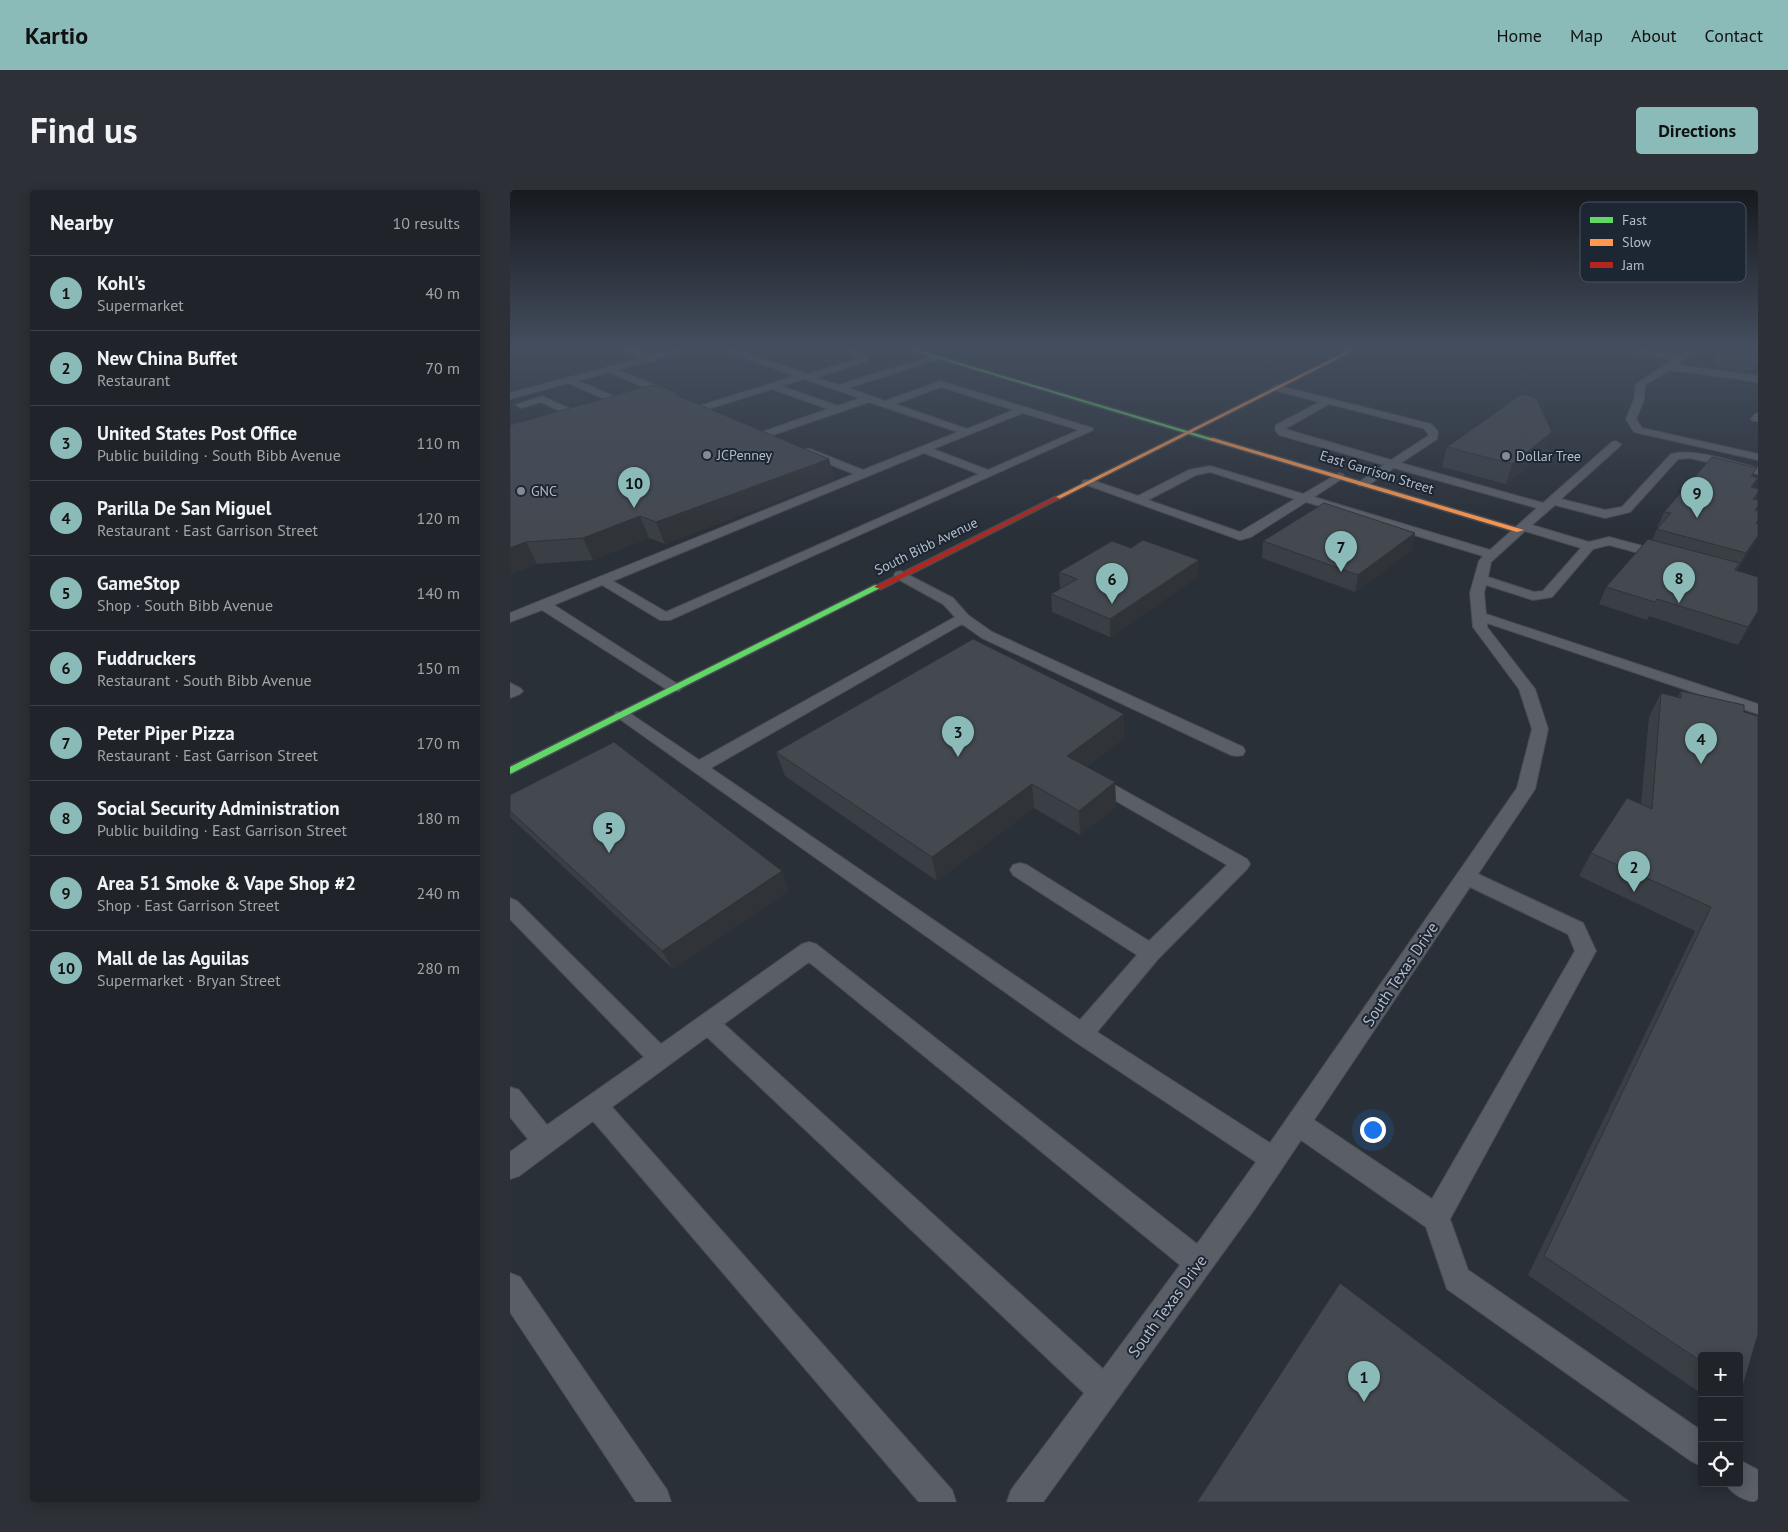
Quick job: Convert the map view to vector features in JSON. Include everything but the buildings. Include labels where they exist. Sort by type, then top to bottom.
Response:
[{"type":"main road","name":"East Garrison Street","points":[[1115,410],[1522,529]]},
{"type":"main road","name":"South Bibb Avenue","points":[[510,771],[1233,410]]},
{"type":"lane","points":[[560,421],[583,414],[573,410]]},
{"type":"lane","points":[[709,410],[718,414]]},
{"type":"lane","points":[[780,440],[762,432],[833,410]]},
{"type":"lane","points":[[904,410],[967,432]]},
{"type":"lane","points":[[510,618],[1021,410]]},
{"type":"lane","points":[[602,580],[665,617],[1088,430],[1023,410]]},
{"type":"lane","points":[[1311,410],[1280,427],[1280,430],[1283,433],[1392,464],[1550,504],[1605,514],[1626,510],[1675,456],[1690,455],[1758,471]]},
{"type":"lane","points":[[1363,484],[1433,436],[1433,432],[1427,426],[1365,410]]},
{"type":"lane","points":[[1634,410],[1631,419],[1638,430],[1758,457]]},
{"type":"lane","name":"South Texas Drive","points":[[1023,1502],[1273,1159],[1526,788],[1540,729],[1527,689],[1480,627],[1477,593],[1485,562],[1616,444]]},
{"type":"lane","points":[[795,446],[863,474]]},
{"type":"lane","points":[[924,449],[989,474]]},
{"type":"lane","points":[[1140,500],[1193,472],[1210,468],[1493,555]]},
{"type":"lane","points":[[1088,482],[1240,536],[1247,534],[1339,476]]},
{"type":"lane","points":[[1522,529],[1589,546],[1609,541],[1678,560]]},
{"type":"lane","points":[[1481,579],[1533,596],[1547,594],[1589,546]]},
{"type":"lane","points":[[901,575],[948,601],[963,618],[987,635],[1237,751]]},
{"type":"lane","points":[[543,604],[674,688]]},
{"type":"lane","points":[[1479,616],[1758,709]]},
{"type":"lane","points":[[700,767],[963,618]]},
{"type":"lane","points":[[510,688],[515,691],[510,694]]},
{"type":"lane","points":[[622,715],[700,767],[794,836],[1082,1034],[1273,1159]]},
{"type":"lane","points":[[1082,1034],[1151,953],[1240,864],[1103,786]]},
{"type":"lane","points":[[1020,870],[1151,953]]},
{"type":"lane","points":[[1436,1218],[1586,951],[1576,929],[1466,876]]},
{"type":"lane","points":[[510,906],[660,1058]]},
{"type":"lane","points":[[510,1167],[809,950],[1199,1263]]},
{"type":"lane","points":[[708,1024],[1104,1391]]},
{"type":"lane","points":[[510,1098],[545,1142]]},
{"type":"lane","points":[[594,1106],[940,1502]]},
{"type":"lane","points":[[1298,1123],[1436,1218],[1457,1279],[1698,1447]]},
{"type":"lane","points":[[510,1287],[655,1502]]},
{"type":"lane","points":[[1743,1479],[1758,1489]]},
{"type":"traffic: fast","points":[[1114,410],[1211,439]]},
{"type":"traffic: fast","points":[[510,771],[878,587]]},
{"type":"traffic: slow","points":[[1057,498],[1233,410]]},
{"type":"traffic: slow","points":[[1211,439],[1520,530]]},
{"type":"traffic: jam","points":[[878,587],[1057,498]]},
{"type":"place","name":"JCPenney","points":[[707,455]]},
{"type":"place","name":"Dollar Tree","points":[[1506,456]]},
{"type":"place","name":"GNC","points":[[521,491]]},
{"type":"place","name":"Mall de las Aguilas","points":[[634,508]]},
{"type":"place","name":"Area 51 Smoke & Vape Shop #2","points":[[1697,518]]},
{"type":"place","name":"Peter Piper Pizza","points":[[1341,572]]},
{"type":"place","name":"Social Security Administration","points":[[1679,603]]},
{"type":"place","name":"Fuddruckers","points":[[1112,604]]},
{"type":"place","name":"United States Post Office","points":[[958,757]]},
{"type":"place","name":"Parilla De San Miguel","points":[[1701,764]]},
{"type":"place","name":"GameStop","points":[[609,853]]},
{"type":"place","name":"New China Buffet","points":[[1634,892]]},
{"type":"place","name":"Kohl's","points":[[1364,1402]]}]
